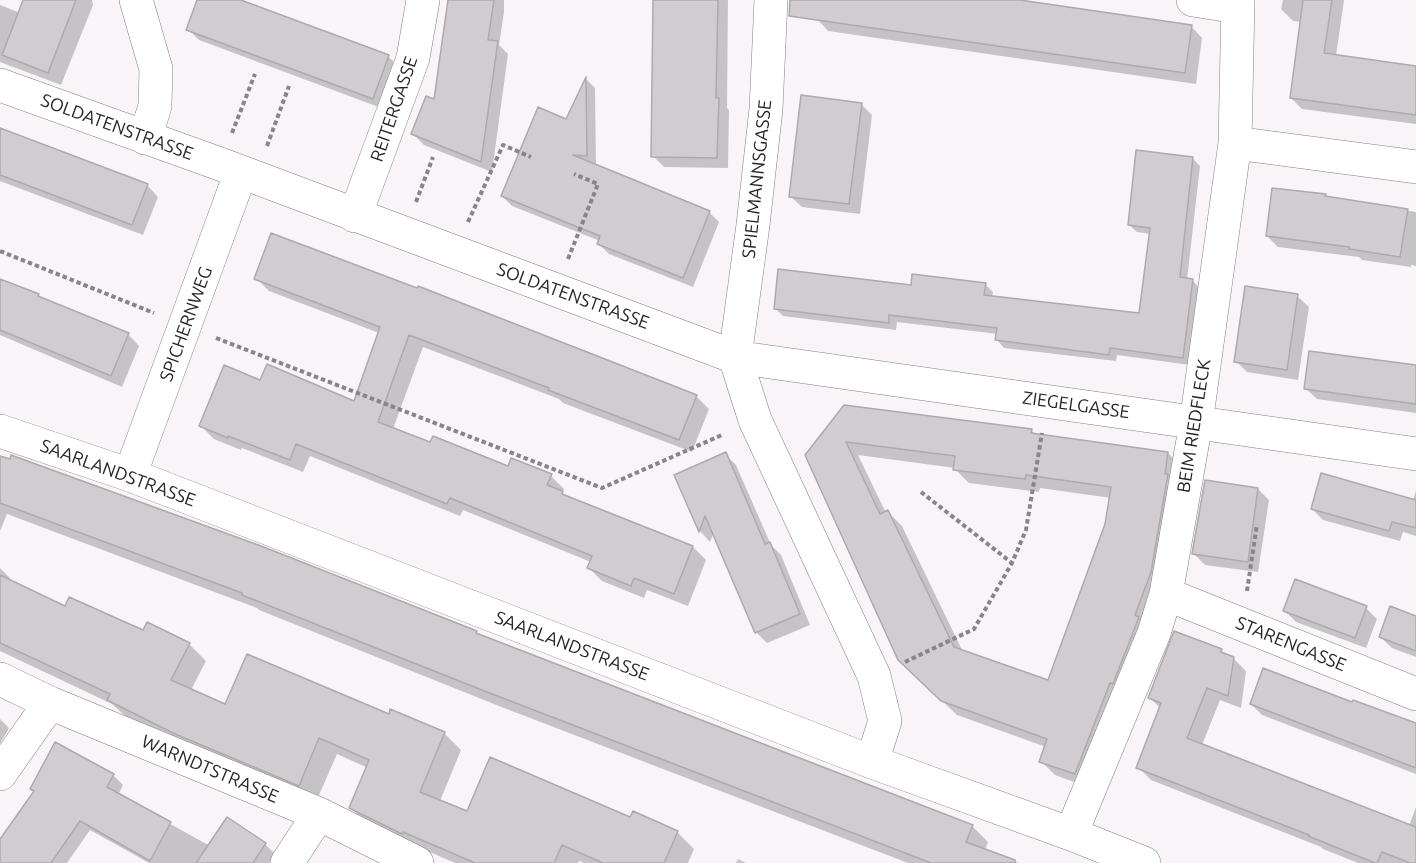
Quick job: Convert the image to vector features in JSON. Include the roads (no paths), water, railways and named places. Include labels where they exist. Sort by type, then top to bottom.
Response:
[{"type":"street","points":[[136,0],[156,69],[155,106],[145,138]]},
{"type":"street","name":"REITERGASSE","points":[[355,216],[413,58],[423,0]]},
{"type":"street","name":"SPIELMANNSGASSE","points":[[735,357],[766,109],[771,0]]},
{"type":"street","points":[[1193,0],[1238,4]]},
{"type":"street","name":"BEIM RIEDFLECK","points":[[1071,834],[1154,633],[1166,594],[1196,423],[1235,142],[1238,4]]},
{"type":"street","name":"SOLDATENSTRASSE","points":[[0,85],[239,171],[735,357]]},
{"type":"street","points":[[1235,142],[1416,167]]},
{"type":"street","name":"SPICHERNWEG","points":[[130,475],[186,326],[239,171]]},
{"type":"street","points":[[735,357],[755,420],[874,676],[885,721],[872,762]]},
{"type":"street","name":"ZIEGELGASSE","points":[[735,357],[1416,454]]},
{"type":"street","name":"SAARLANDSTRASSE","points":[[0,431],[130,475],[872,762],[1144,863]]},
{"type":"street","name":"STARENGASSE","points":[[1166,594],[1416,694]]},
{"type":"street","name":"WARNDTSTRASSE","points":[[0,679],[319,814],[417,863]]},
{"type":"street","points":[[0,774],[50,702]]},
{"type":"street","points":[[287,863],[319,814]]}]
